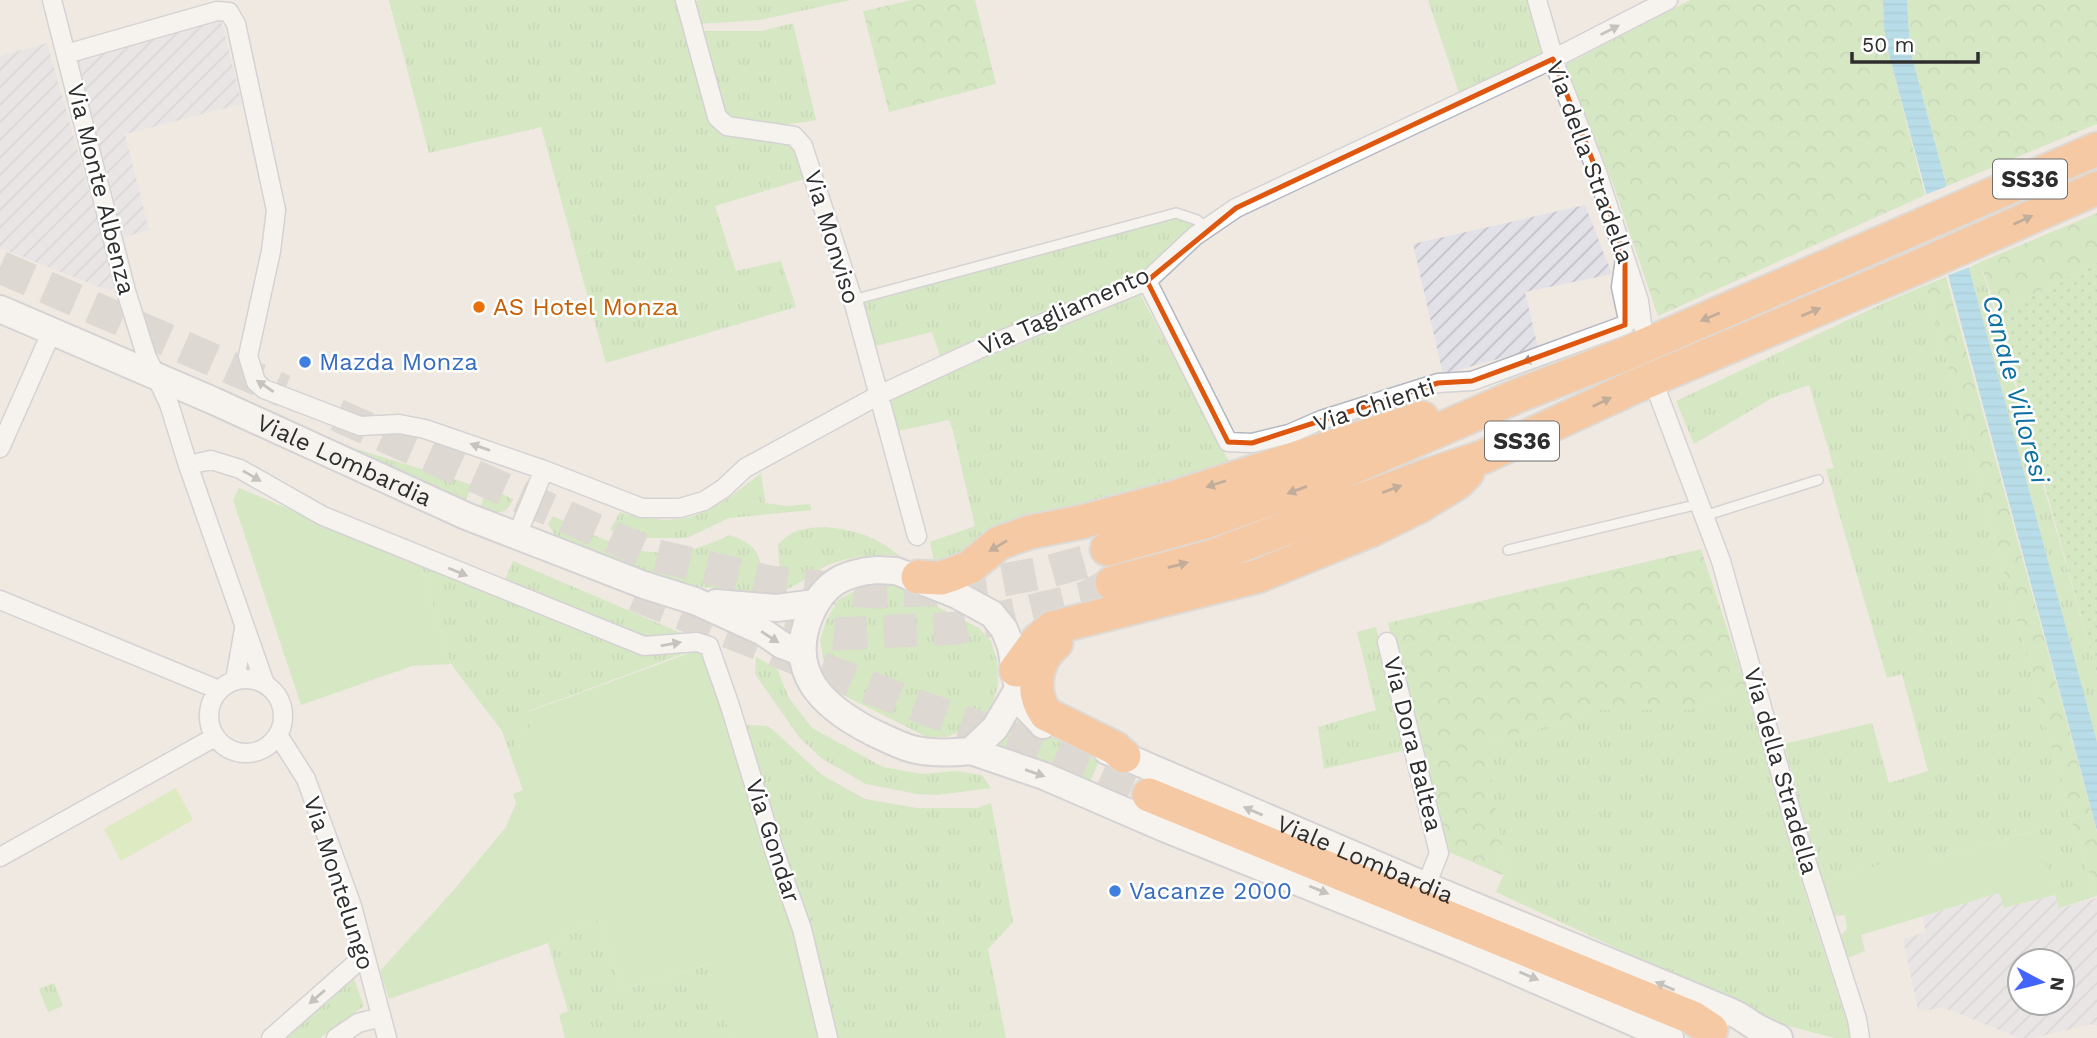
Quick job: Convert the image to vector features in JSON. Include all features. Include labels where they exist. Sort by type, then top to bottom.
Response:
[{"type":"highway","name":"SS36","points":[[1107,550],[1208,521],[1325,480],[1517,396],[1625,354],[2097,149]]},
{"type":"highway","name":"SS36","points":[[1112,583],[1210,557],[1483,457],[1636,386],[2088,195]]},
{"type":"highway","points":[[918,577],[941,578],[953,574],[970,567],[999,543],[1030,533],[1172,498],[1434,414],[1517,396]]},
{"type":"highway","name":"SS36","points":[[1017,680],[1038,640],[1052,628],[1258,576],[1371,530],[1418,507],[1457,483],[1483,457]]},
{"type":"highway","points":[[1124,756],[1115,748],[1046,714],[1038,703],[1036,692],[1039,668],[1044,655],[1054,644],[1067,638],[1178,613],[1258,576]]},
{"type":"highway","points":[[1149,795],[1717,1026]]},
{"type":"main road","name":"Viale Lombardia","points":[[0,309],[466,516],[644,585],[695,601],[801,652]]},
{"type":"main road","points":[[897,571],[918,577],[992,614],[1004,629],[1011,646],[1017,680],[995,728],[971,751],[939,753],[911,749],[846,719],[814,687],[805,670],[801,652],[806,626],[816,603],[831,583],[859,572],[897,571]]},
{"type":"main road","name":"Viale Lombardia","points":[[695,601],[777,608],[816,603]]},
{"type":"main road","name":"Viale Lombardia","points":[[1017,680],[1025,706],[1044,726],[1069,741],[1124,756],[1426,886],[1717,1026],[1737,1013],[1755,1027],[1779,1038]]},
{"type":"main road","name":"Viale Lombardia","points":[[971,751],[1044,776],[1164,828],[1462,948],[1670,1038]]},
{"type":"street","name":"Via Monte Albenza","points":[[52,0],[126,291],[146,355],[156,376]]},
{"type":"street","name":"Via Monviso","points":[[685,0],[717,117],[727,126],[794,136],[803,146],[853,300],[917,537]]},
{"type":"street","name":"Via della Stradella","points":[[1537,0],[1553,59],[1597,172],[1639,300],[1642,324]]},
{"type":"street","name":"Via Tagliamento","points":[[642,508],[680,508],[704,501],[724,488],[746,468],[879,395],[979,349],[1147,281],[1207,228],[1236,208],[1553,59],[1668,0]]},
{"type":"street","name":"Viale Lombardia","points":[[66,54],[217,11],[229,12],[236,23],[276,210],[271,251],[248,356],[256,382],[264,389],[360,426],[399,424],[425,429],[544,470],[642,508]]},
{"type":"street","name":"Via Chienti","points":[[1147,281],[1228,442],[1252,443],[1289,434],[1321,420],[1392,400],[1438,383],[1472,381],[1625,325],[1628,320],[1621,278],[1625,259]]},
{"type":"street","points":[[0,448],[52,331]]},
{"type":"street","points":[[156,376],[169,404],[265,684]]},
{"type":"street","name":"Via della Stradella","points":[[1658,394],[1721,561],[1797,832],[1857,1019],[1860,1038]]},
{"type":"street","name":"Via Gondar","points":[[188,465],[211,460],[240,469],[323,516],[644,646],[698,642],[709,646],[802,929],[828,1038]]},
{"type":"street","points":[[517,535],[544,470]]},
{"type":"street","points":[[0,600],[219,690]]},
{"type":"street","points":[[235,680],[244,629]]},
{"type":"street","name":"Via Dora Baltea","points":[[1387,642],[1439,853],[1426,886]]},
{"type":"street","points":[[248,678],[265,684],[275,692],[281,705],[283,718],[278,735],[269,745],[249,753],[236,752],[224,746],[215,737],[210,725],[209,709],[219,690],[235,680],[248,678]]},
{"type":"street","name":"Via Montelungo","points":[[278,735],[306,779],[352,906],[363,957],[387,1038]]},
{"type":"street","points":[[0,857],[215,737]]},
{"type":"street","points":[[271,1038],[363,957]]},
{"type":"street","points":[[336,1038],[358,1023],[381,1017]]},
{"type":"lane","points":[[853,300],[1176,213],[1197,220],[1207,228]]},
{"type":"lane","points":[[1508,551],[1702,510],[1818,480]]},
{"type":"highlighted area","points":[[1553,59],[1597,172],[1625,259],[1625,325],[1472,381],[1438,383],[1252,443],[1228,442],[1147,281],[1236,208]]},
{"type":"shaded area","points":[[221,20],[242,104],[125,134],[149,230],[124,237],[77,57]]},
{"type":"shaded area","points":[[47,43],[116,286],[109,291],[0,248],[0,56]]},
{"type":"shaded area","points":[[1585,205],[1612,274],[1525,292],[1538,348],[1443,374],[1413,244]]},
{"type":"shaded area","points":[[1999,893],[2004,908],[2055,895],[2060,908],[2097,898],[2097,1026],[2092,1024],[2034,1038],[2020,1038],[1944,1008],[1918,1011],[1903,939],[1926,932],[1922,917]]},
{"type":"green space","points":[[389,0],[679,0],[712,120],[792,141],[808,178],[715,206],[736,271],[781,261],[796,307],[606,363],[541,127],[429,153]]},
{"type":"green space","points":[[851,0],[760,20],[698,24],[692,2]]},
{"type":"green space","points":[[912,0],[975,0],[996,84],[889,112],[863,11]]},
{"type":"green space","points":[[1428,0],[1527,0],[1542,54],[1459,93]]},
{"type":"green space","points":[[1690,0],[1883,0],[1888,51],[1925,195],[1658,316],[1612,181],[1565,65]]},
{"type":"green space","points":[[1907,0],[2097,0],[2097,124],[1947,186],[1910,50]]},
{"type":"green space","points":[[793,23],[816,120],[768,125],[743,122],[732,117],[724,111],[700,31],[762,31]]},
{"type":"green space","points":[[2097,213],[2097,263],[1997,313],[1980,262]]},
{"type":"green space","points":[[1173,218],[1191,223],[1196,228],[1148,272],[941,359],[932,332],[872,347],[861,304]]},
{"type":"green space","points":[[1980,262],[2097,674],[2097,742],[1969,268]]},
{"type":"green space","points":[[2097,263],[2097,674],[1997,313]]},
{"type":"green space","points":[[1946,277],[2097,832],[2097,896],[2071,820],[1926,285]]},
{"type":"green space","points":[[1926,285],[2071,820],[2097,896],[2059,908],[2035,831],[1935,859],[1931,850],[1821,883],[1784,744],[1872,723],[1889,783],[1928,771],[1902,674],[1887,678],[1826,469],[1834,468],[1809,385],[1772,398],[1694,444],[1676,401]]},
{"type":"green space","points":[[1140,294],[1233,469],[1030,520],[1002,524],[986,533],[951,563],[934,562],[930,542],[975,526],[953,431],[949,420],[898,431],[891,399]]},
{"type":"green space","points":[[350,447],[473,485],[464,503],[347,452]]},
{"type":"green space","points":[[761,473],[765,503],[787,506],[810,504],[812,510],[729,518],[687,538],[636,538],[610,530],[620,512],[663,520],[696,515],[727,499]]},
{"type":"green space","points":[[487,487],[513,499],[507,509],[495,512],[480,509]]},
{"type":"green space","points":[[239,488],[420,564],[451,664],[412,666],[301,705],[233,500]]},
{"type":"green space","points":[[553,516],[619,545],[660,553],[705,546],[730,535],[749,545],[759,557],[762,594],[678,584],[559,541],[548,524]]},
{"type":"green space","points":[[827,527],[866,536],[900,556],[842,560],[781,591],[778,545],[794,532]]},
{"type":"green space","points":[[1701,549],[1745,684],[1690,710],[1590,710],[1559,724],[1485,740],[1507,877],[1442,849],[1388,623]]},
{"type":"green space","points":[[513,561],[686,635],[642,636],[504,582]]},
{"type":"green space","points":[[420,564],[645,655],[688,652],[529,711],[533,724],[509,751],[502,731],[451,664]]},
{"type":"green space","points":[[879,583],[895,585],[979,628],[991,641],[997,661],[998,684],[993,703],[984,716],[969,728],[947,737],[927,737],[839,693],[827,675],[820,640],[826,621],[838,600]]},
{"type":"green space","points":[[1376,627],[1406,750],[1324,769],[1318,727],[1376,710],[1357,632]]},
{"type":"green space","points":[[706,647],[796,932],[821,1038],[730,1038],[711,963],[622,990],[598,920],[548,943],[389,999],[380,971],[452,892],[506,827],[516,803],[513,794],[523,790],[509,751],[533,724],[528,712]]},
{"type":"green space","points":[[756,657],[777,669],[789,698],[812,728],[883,767],[921,774],[956,771],[982,775],[991,788],[937,795],[866,784],[821,758],[799,737],[755,674]]},
{"type":"green space","points":[[1745,684],[1807,899],[1852,1038],[1834,1038],[1778,1023],[1496,892],[1503,876],[1507,876],[1484,740],[1559,724],[1590,710],[1690,710]]},
{"type":"green space","points":[[1022,715],[1034,729],[1099,761],[1090,782],[1008,748],[998,747]]},
{"type":"green space","points":[[745,725],[767,726],[772,729],[822,775],[865,799],[917,808],[977,808],[991,803],[1013,922],[988,949],[1006,1038],[837,1038],[812,936]]},
{"type":"green space","points":[[176,788],[193,820],[121,861],[104,829]]},
{"type":"green space","points":[[2036,831],[2055,895],[2004,908],[1999,893],[1861,935],[1865,951],[1845,959],[1838,938],[1847,929],[1845,915],[1833,916],[1821,883],[1932,849],[1935,859]]},
{"type":"green space","points":[[598,920],[622,990],[712,963],[730,1038],[565,1038],[559,1015],[568,1011],[548,943]]},
{"type":"green space","points":[[354,979],[364,1006],[320,1038],[286,1038]]},
{"type":"green space","points":[[54,983],[63,1006],[48,1012],[39,989]]},
{"type":"water","points":[[1883,0],[1907,0],[1910,50],[2097,742],[2097,831],[1888,51]]},
{"type":"pier","points":[[1950,185],[1972,266],[1944,277],[1922,196]]},
{"type":"tunnel","points":[[0,267],[284,391]]},
{"type":"tunnel","points":[[337,415],[650,554],[770,582],[873,592],[953,589],[1047,572],[1087,561],[1107,549]]},
{"type":"tunnel","points":[[735,619],[835,634],[957,628],[1085,598],[1112,583]]},
{"type":"tunnel","points":[[635,595],[912,704],[1031,745],[1149,795]]},
{"type":"place","name":"AS Hotel Monza","points":[[479,307]]},
{"type":"place","name":"Mazda Monza","points":[[305,362]]},
{"type":"place","name":"Vacanze 2000","points":[[1115,891]]},
{"type":"water label","name":"Canale Villoresi","points":[[2016,389]]}]
